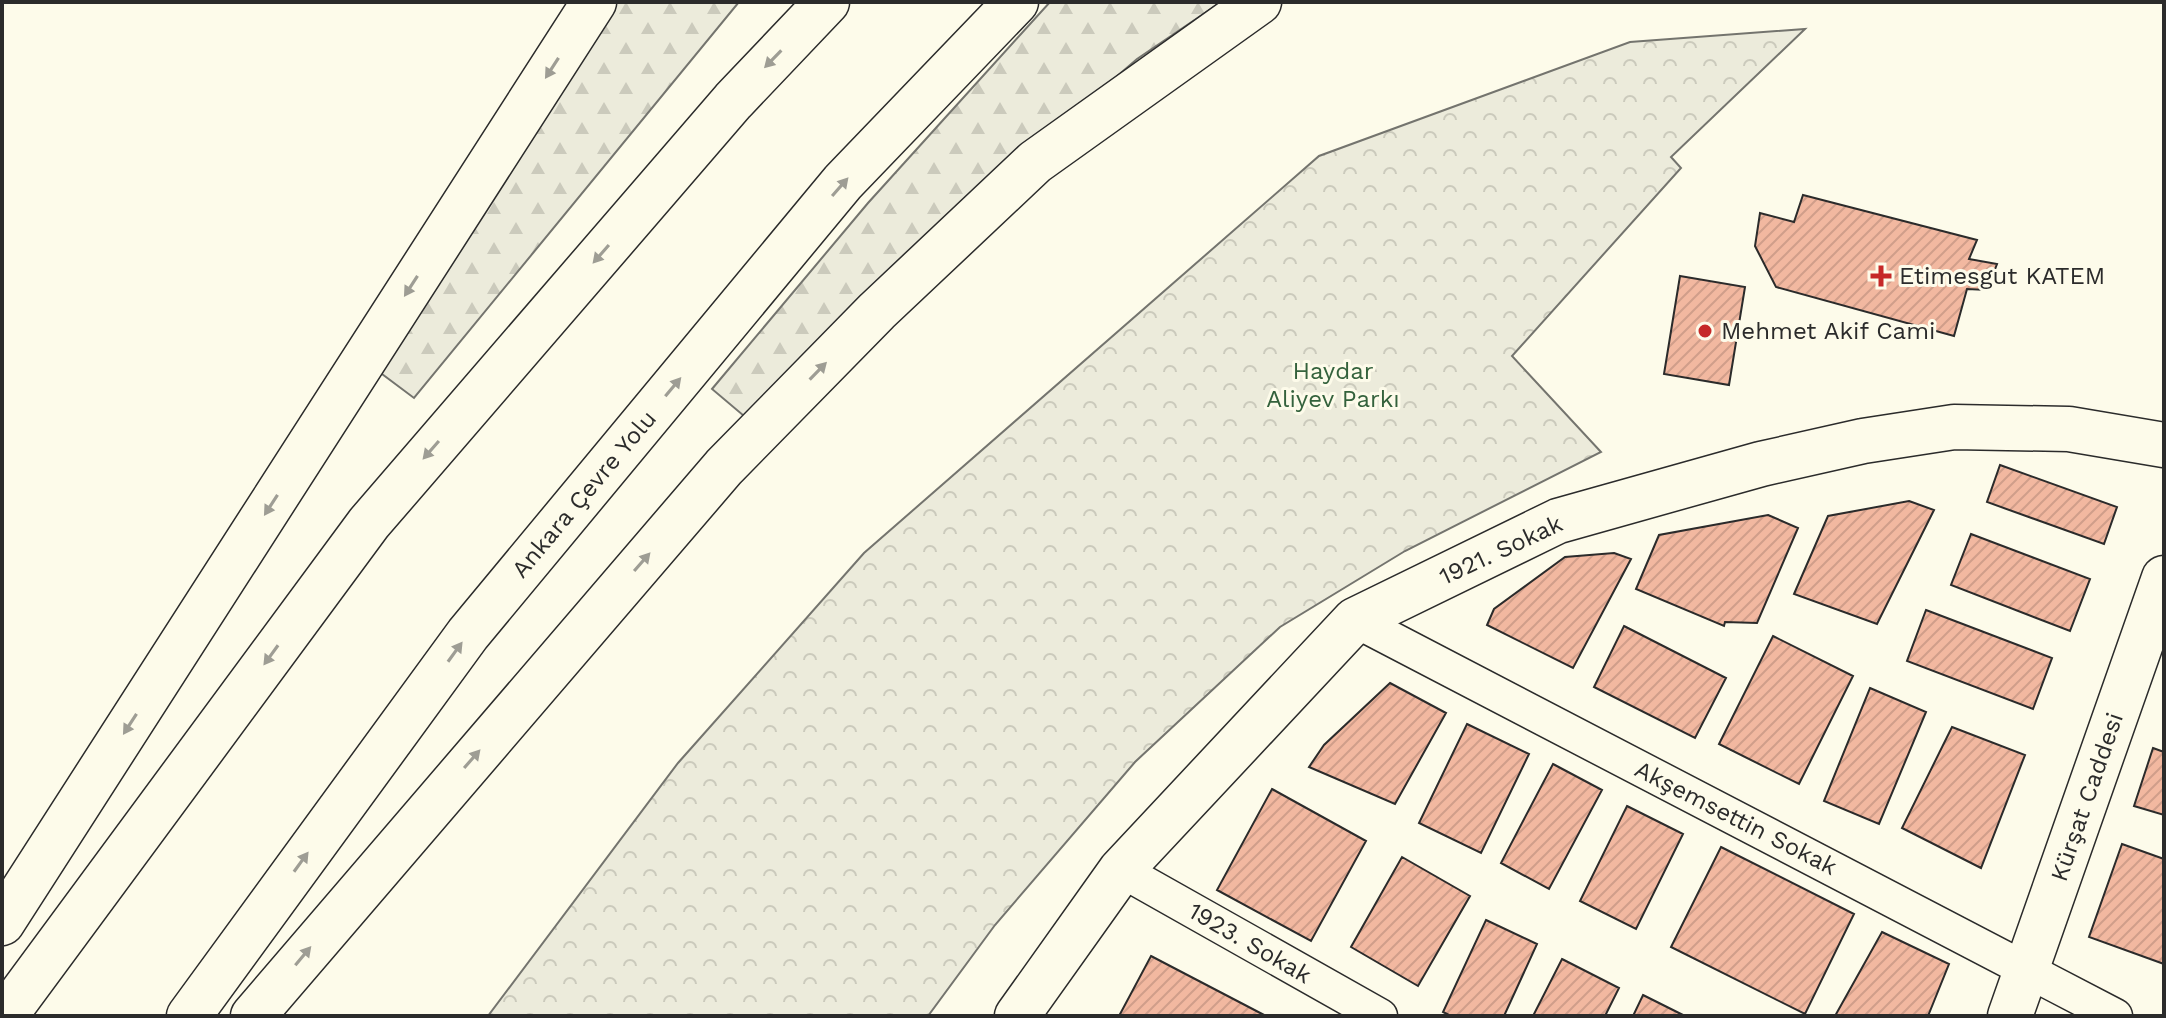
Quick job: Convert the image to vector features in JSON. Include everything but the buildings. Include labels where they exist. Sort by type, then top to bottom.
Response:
[{"type":"main road","points":[[2,923],[594,2]]},
{"type":"main road","points":[[5,1016],[369,523],[733,101],[827,2]]},
{"type":"main road","name":"Ankara Çevre Yolu","points":[[189,1016],[468,634],[843,182],[1016,2]]},
{"type":"main road","points":[[253,1016],[724,467],[877,311],[1035,162],[1259,2]]},
{"type":"main road","name":"1921. Sokak","points":[[1017,1016],[1121,870],[1355,620],[1558,521],[1761,464],[1863,441],[1954,427],[1983,427],[2069,429],[2164,445]]},
{"type":"main road","name":"Kürşat Caddesi","points":[[2010,1016],[2164,578]]},
{"type":"street","name":"Akşemsettin Sokak","points":[[1355,620],[2115,1016]]},
{"type":"street","name":"1923. Sokak","points":[[1121,870],[1332,1004],[1380,1016]]},
{"type":"green space","points":[[617,2],[739,2],[414,398],[378,371]]},
{"type":"green space","points":[[1050,2],[1221,2],[1137,59],[915,250],[744,416],[712,389],[868,203]]},
{"type":"green space","name":"Haydar Aliyev Parkı","points":[[1805,29],[1671,157],[1681,168],[1512,356],[1601,452],[1405,551],[1280,627],[1135,762],[995,925],[928,1016],[488,1016],[678,763],[864,553],[1319,156],[1630,42]]},
{"type":"place","name":"Etimesgut KATEM","points":[[1881,276]]},
{"type":"place","name":"Mehmet Akif Cami","points":[[1705,331]]}]
